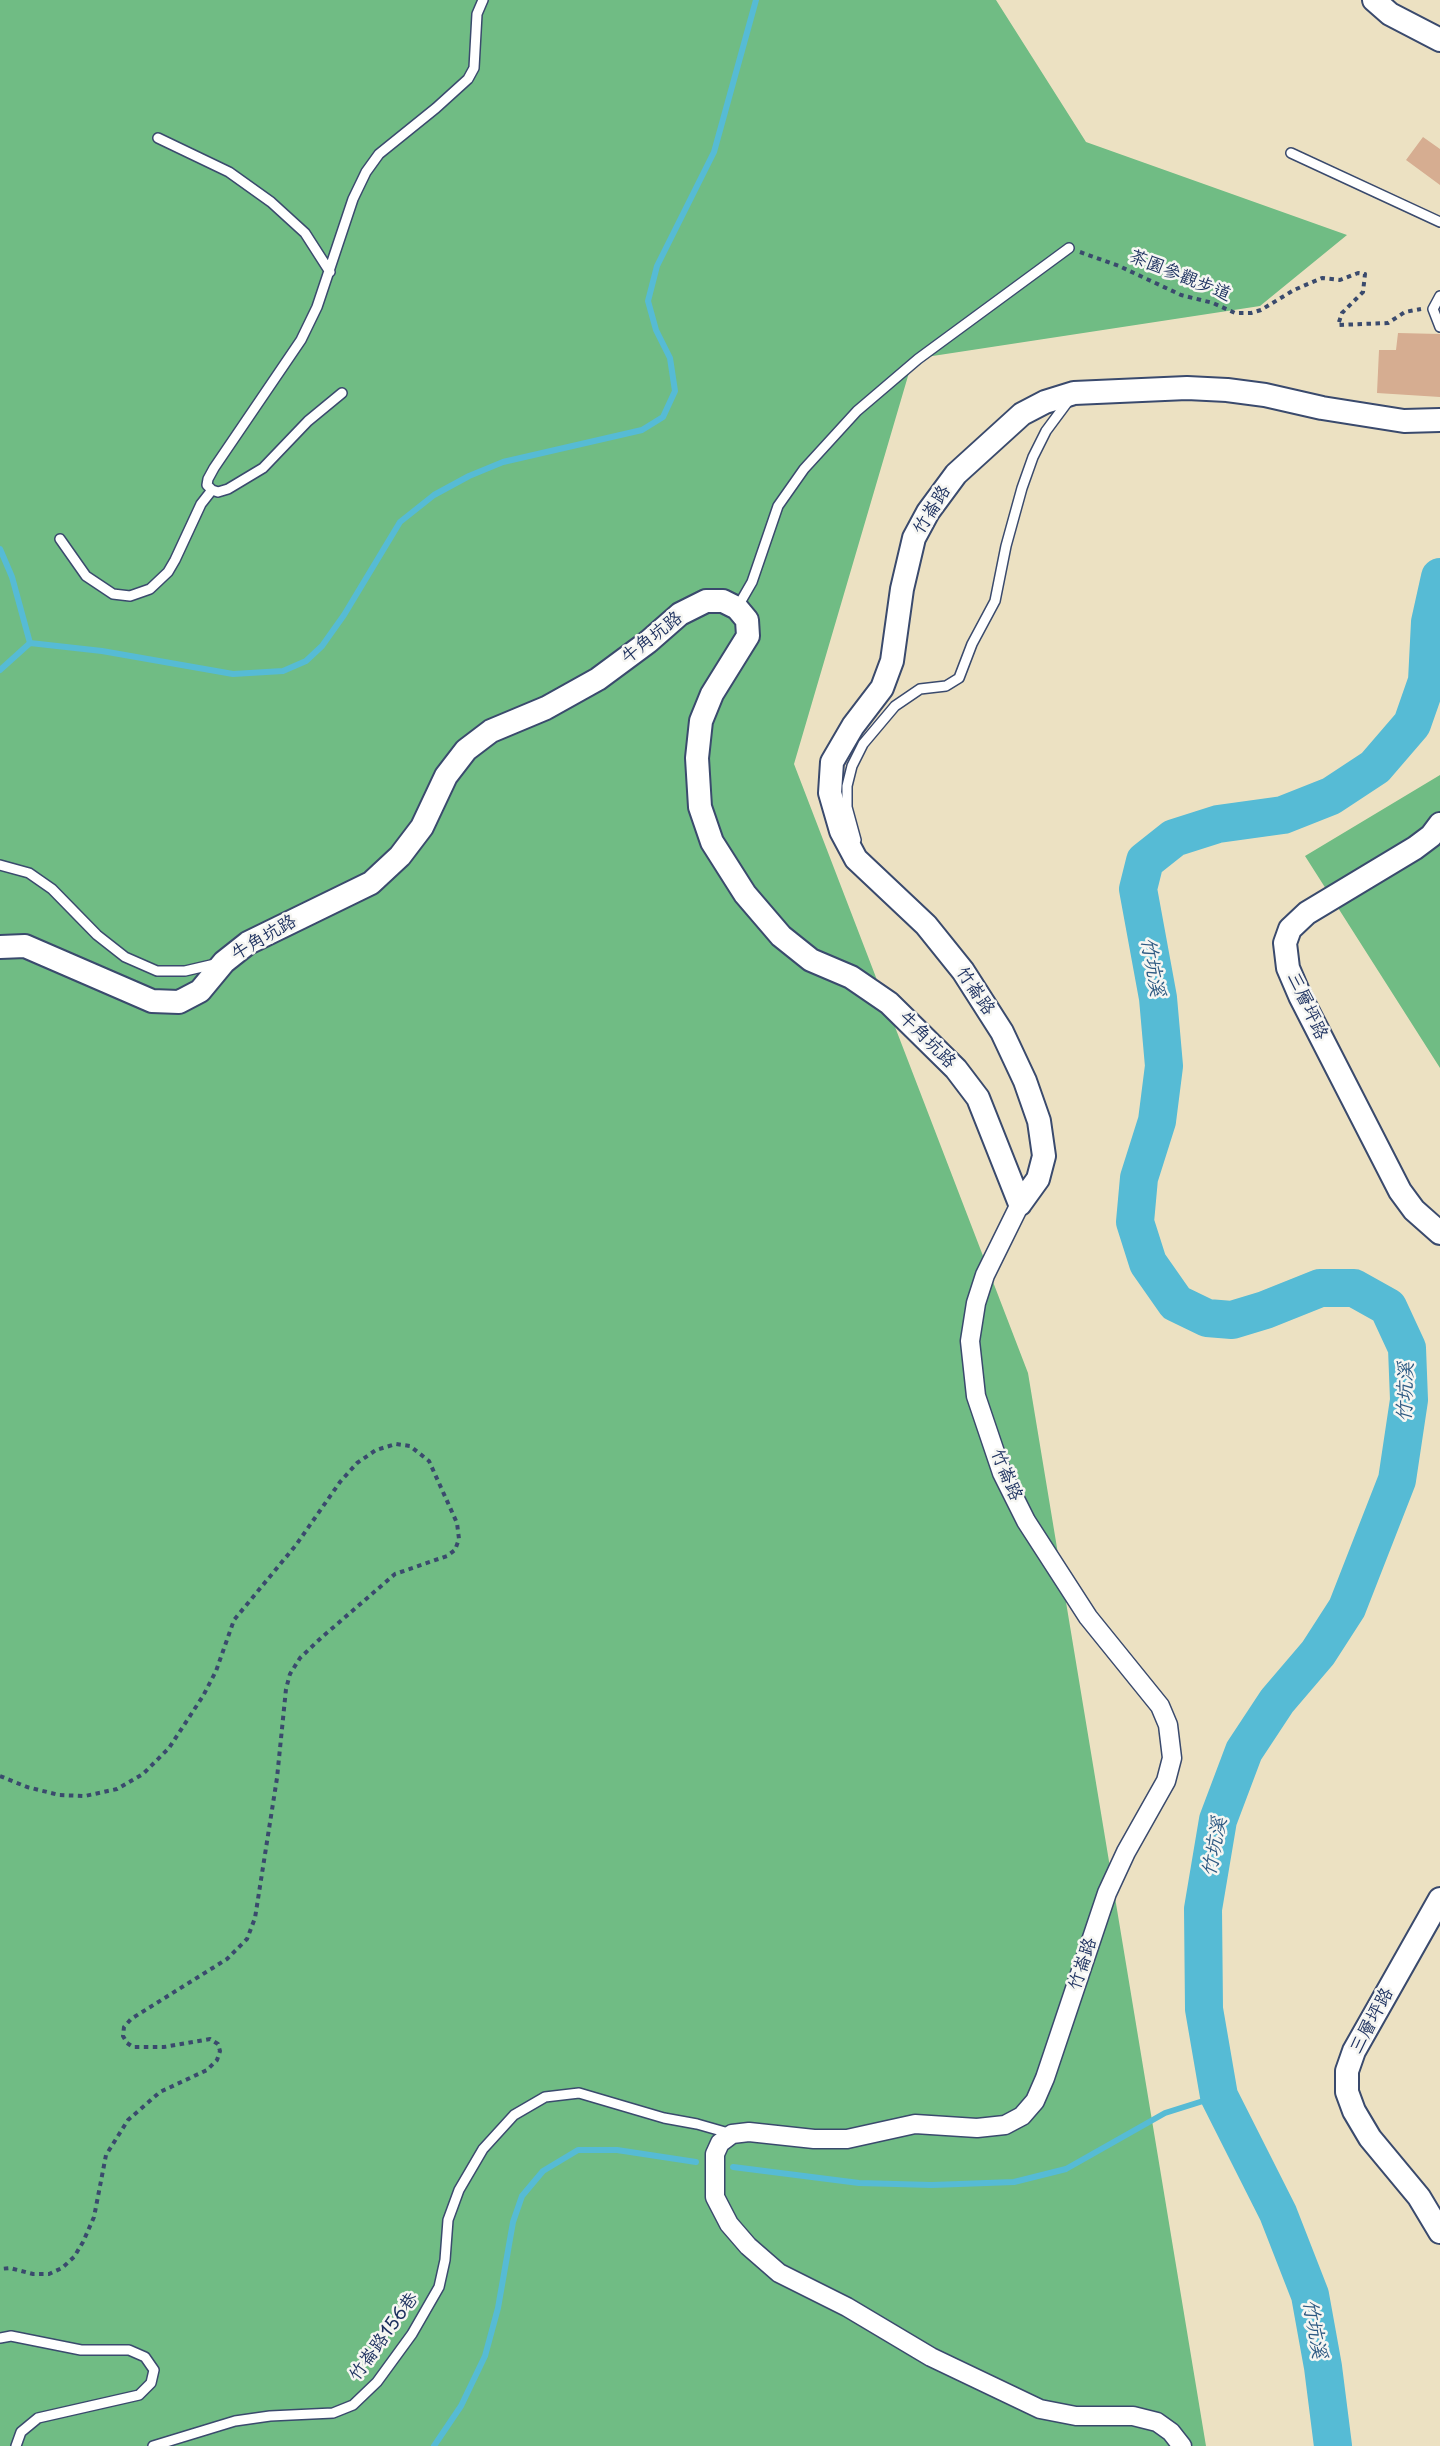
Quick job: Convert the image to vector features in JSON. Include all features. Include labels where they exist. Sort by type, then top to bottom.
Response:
[{"type":"street","points":[[1374,0],[1390,14],[1440,40]]},
{"type":"street","name":"竹崙路","points":[[732,2134],[749,2132],[814,2139],[847,2139],[915,2124],[977,2128],[1005,2124],[1022,2116],[1035,2101],[1046,2078],[1107,1893],[1126,1852],[1166,1781],[1172,1758],[1168,1725],[1160,1706],[1089,1617],[1026,1521],[1002,1473],[976,1396],[970,1341],[976,1303],[985,1275],[1020,1204],[1038,1179],[1044,1156],[1039,1121],[1025,1081],[1002,1032],[963,971],[926,926],[856,859],[841,831],[830,792],[832,762],[853,726],[882,688],[892,661],[903,589],[914,538],[928,512],[964,466],[1022,414],[1045,402],[1074,393],[1129,390],[1227,390],[1404,421],[1440,420]]},
{"type":"street","name":"牛角坑路","points":[[0,947],[26,946],[152,1001],[179,1002],[200,991],[224,962],[248,943],[371,883],[400,856],[422,827],[446,776],[466,750],[491,731],[546,708],[598,679],[648,642],[680,614],[706,601],[723,601],[737,608],[747,620],[748,636],[712,694],[701,721],[697,758],[700,807],[712,842],[745,894],[781,936],[811,960],[851,977],[889,1003],[956,1069],[978,1098],[1020,1204]]},
{"type":"street","name":"三層坪路","points":[[1440,824],[1431,836],[1415,848],[1307,913],[1290,929],[1285,944],[1288,968],[1300,996],[1400,1191],[1414,1210],[1440,1233]]},
{"type":"street","name":"三層坪路","points":[[1440,1899],[1354,2051],[1347,2071],[1347,2092],[1354,2111],[1370,2138],[1419,2197],[1440,2232]]},
{"type":"street","points":[[732,2134],[720,2143],[715,2154],[715,2197],[735,2231],[748,2246],[779,2273],[847,2307],[931,2357],[1040,2409],[1076,2416],[1133,2416],[1157,2422],[1171,2432],[1182,2446]]},
{"type":"lane","points":[[342,393],[308,421],[263,468],[228,489],[218,492],[207,485],[214,468],[301,340],[330,272],[352,199],[366,172],[379,154],[468,79],[474,68],[477,14],[483,0]]},
{"type":"lane","points":[[158,138],[229,172],[271,202],[304,233],[330,272]]},
{"type":"lane","points":[[1291,153],[1440,222]]},
{"type":"lane","points":[[737,608],[752,582],[778,506],[804,468],[857,411],[918,358],[1069,249]]},
{"type":"lane","points":[[1440,296],[1433,309],[1440,327]]},
{"type":"lane","points":[[865,868],[847,807],[847,786],[852,766],[863,744],[894,706],[920,689],[946,687],[959,678],[972,644],[986,621],[994,601],[1009,536],[1033,457],[1046,431],[1074,393]]},
{"type":"lane","points":[[60,539],[86,576],[113,594],[130,596],[150,589],[168,572],[201,504],[212,490]]},
{"type":"lane","points":[[0,865],[29,873],[52,889],[97,934],[125,957],[156,971],[185,971],[224,962]]},
{"type":"lane","name":"竹崙路156巷","points":[[153,2446],[235,2421],[270,2416],[333,2414],[353,2405],[384,2372],[412,2334],[439,2287],[445,2260],[448,2220],[459,2190],[483,2149],[514,2115],[545,2097],[579,2093],[732,2134]]},
{"type":"lane","points":[[0,2338],[11,2336],[81,2350],[129,2350],[145,2357],[154,2370],[151,2383],[139,2395],[38,2418],[21,2432],[16,2446]]},
{"type":"path","name":"茶園參觀步道","points":[[1069,249],[1119,266],[1181,295],[1213,303],[1236,313],[1261,310],[1294,290],[1322,278],[1340,280],[1358,273],[1365,274],[1363,292],[1345,309],[1338,324],[1388,323],[1405,312],[1424,308],[1433,309]]},
{"type":"path","points":[[0,1776],[27,1787],[48,1792],[85,1796],[117,1789],[143,1774],[169,1748],[203,1696],[216,1671],[234,1620],[296,1545],[340,1482],[357,1464],[376,1450],[396,1444],[410,1446],[429,1461],[457,1524],[459,1539],[455,1550],[447,1556],[394,1574],[321,1638],[300,1659],[290,1674],[286,1689],[277,1778],[255,1918],[247,1939],[227,1959],[131,2019],[124,2027],[123,2036],[133,2047],[164,2047],[210,2039],[218,2044],[220,2051],[217,2060],[207,2070],[160,2092],[128,2120],[106,2155],[94,2217],[74,2257],[62,2268],[49,2274],[33,2274],[10,2268],[0,2269]]},
{"type":"green space","points":[[0,0],[996,0],[1086,142],[1347,235],[1260,306],[913,359],[794,764],[1028,1373],[1206,2446],[0,2446]]},
{"type":"green space","points":[[1440,775],[1440,1068],[1305,856]]},
{"type":"building","points":[[1423,137],[1440,149],[1440,185],[1406,160]]},
{"type":"building","points":[[1398,333],[1440,334],[1440,397],[1377,393],[1379,350],[1396,350]]},
{"type":"waterway","points":[[0,670],[30,643],[102,651],[233,674],[283,671],[306,661],[322,646],[344,615],[400,522],[434,495],[469,476],[503,462],[642,430],[663,417],[675,391],[670,358],[656,330],[648,301],[657,266],[714,152],[756,0]]},
{"type":"waterway","points":[[0,549],[12,577],[30,643]]},
{"type":"waterway","name":"竹坑溪","points":[[1333,2446],[1323,2367],[1310,2295],[1278,2213],[1219,2096],[1204,2009],[1203,1909],[1218,1820],[1244,1751],[1277,1701],[1318,1653],[1347,1608],[1397,1480],[1409,1400],[1407,1348],[1388,1307],[1354,1288],[1320,1288],[1265,1310],[1232,1320],[1207,1318],[1176,1303],[1148,1263],[1135,1222],[1139,1178],[1157,1121],[1164,1066],[1158,998],[1138,889],[1145,861],[1174,838],[1218,824],[1283,815],[1331,796],[1375,767],[1412,724],[1427,681],[1430,622],[1440,577]]},
{"type":"waterway","points":[[733,2167],[859,2183],[932,2185],[1014,2182],[1066,2169],[1165,2113],[1219,2096]]},
{"type":"waterway","points":[[434,2446],[461,2406],[485,2356],[498,2308],[513,2222],[522,2196],[543,2171],[578,2150],[617,2150],[696,2162]]}]
